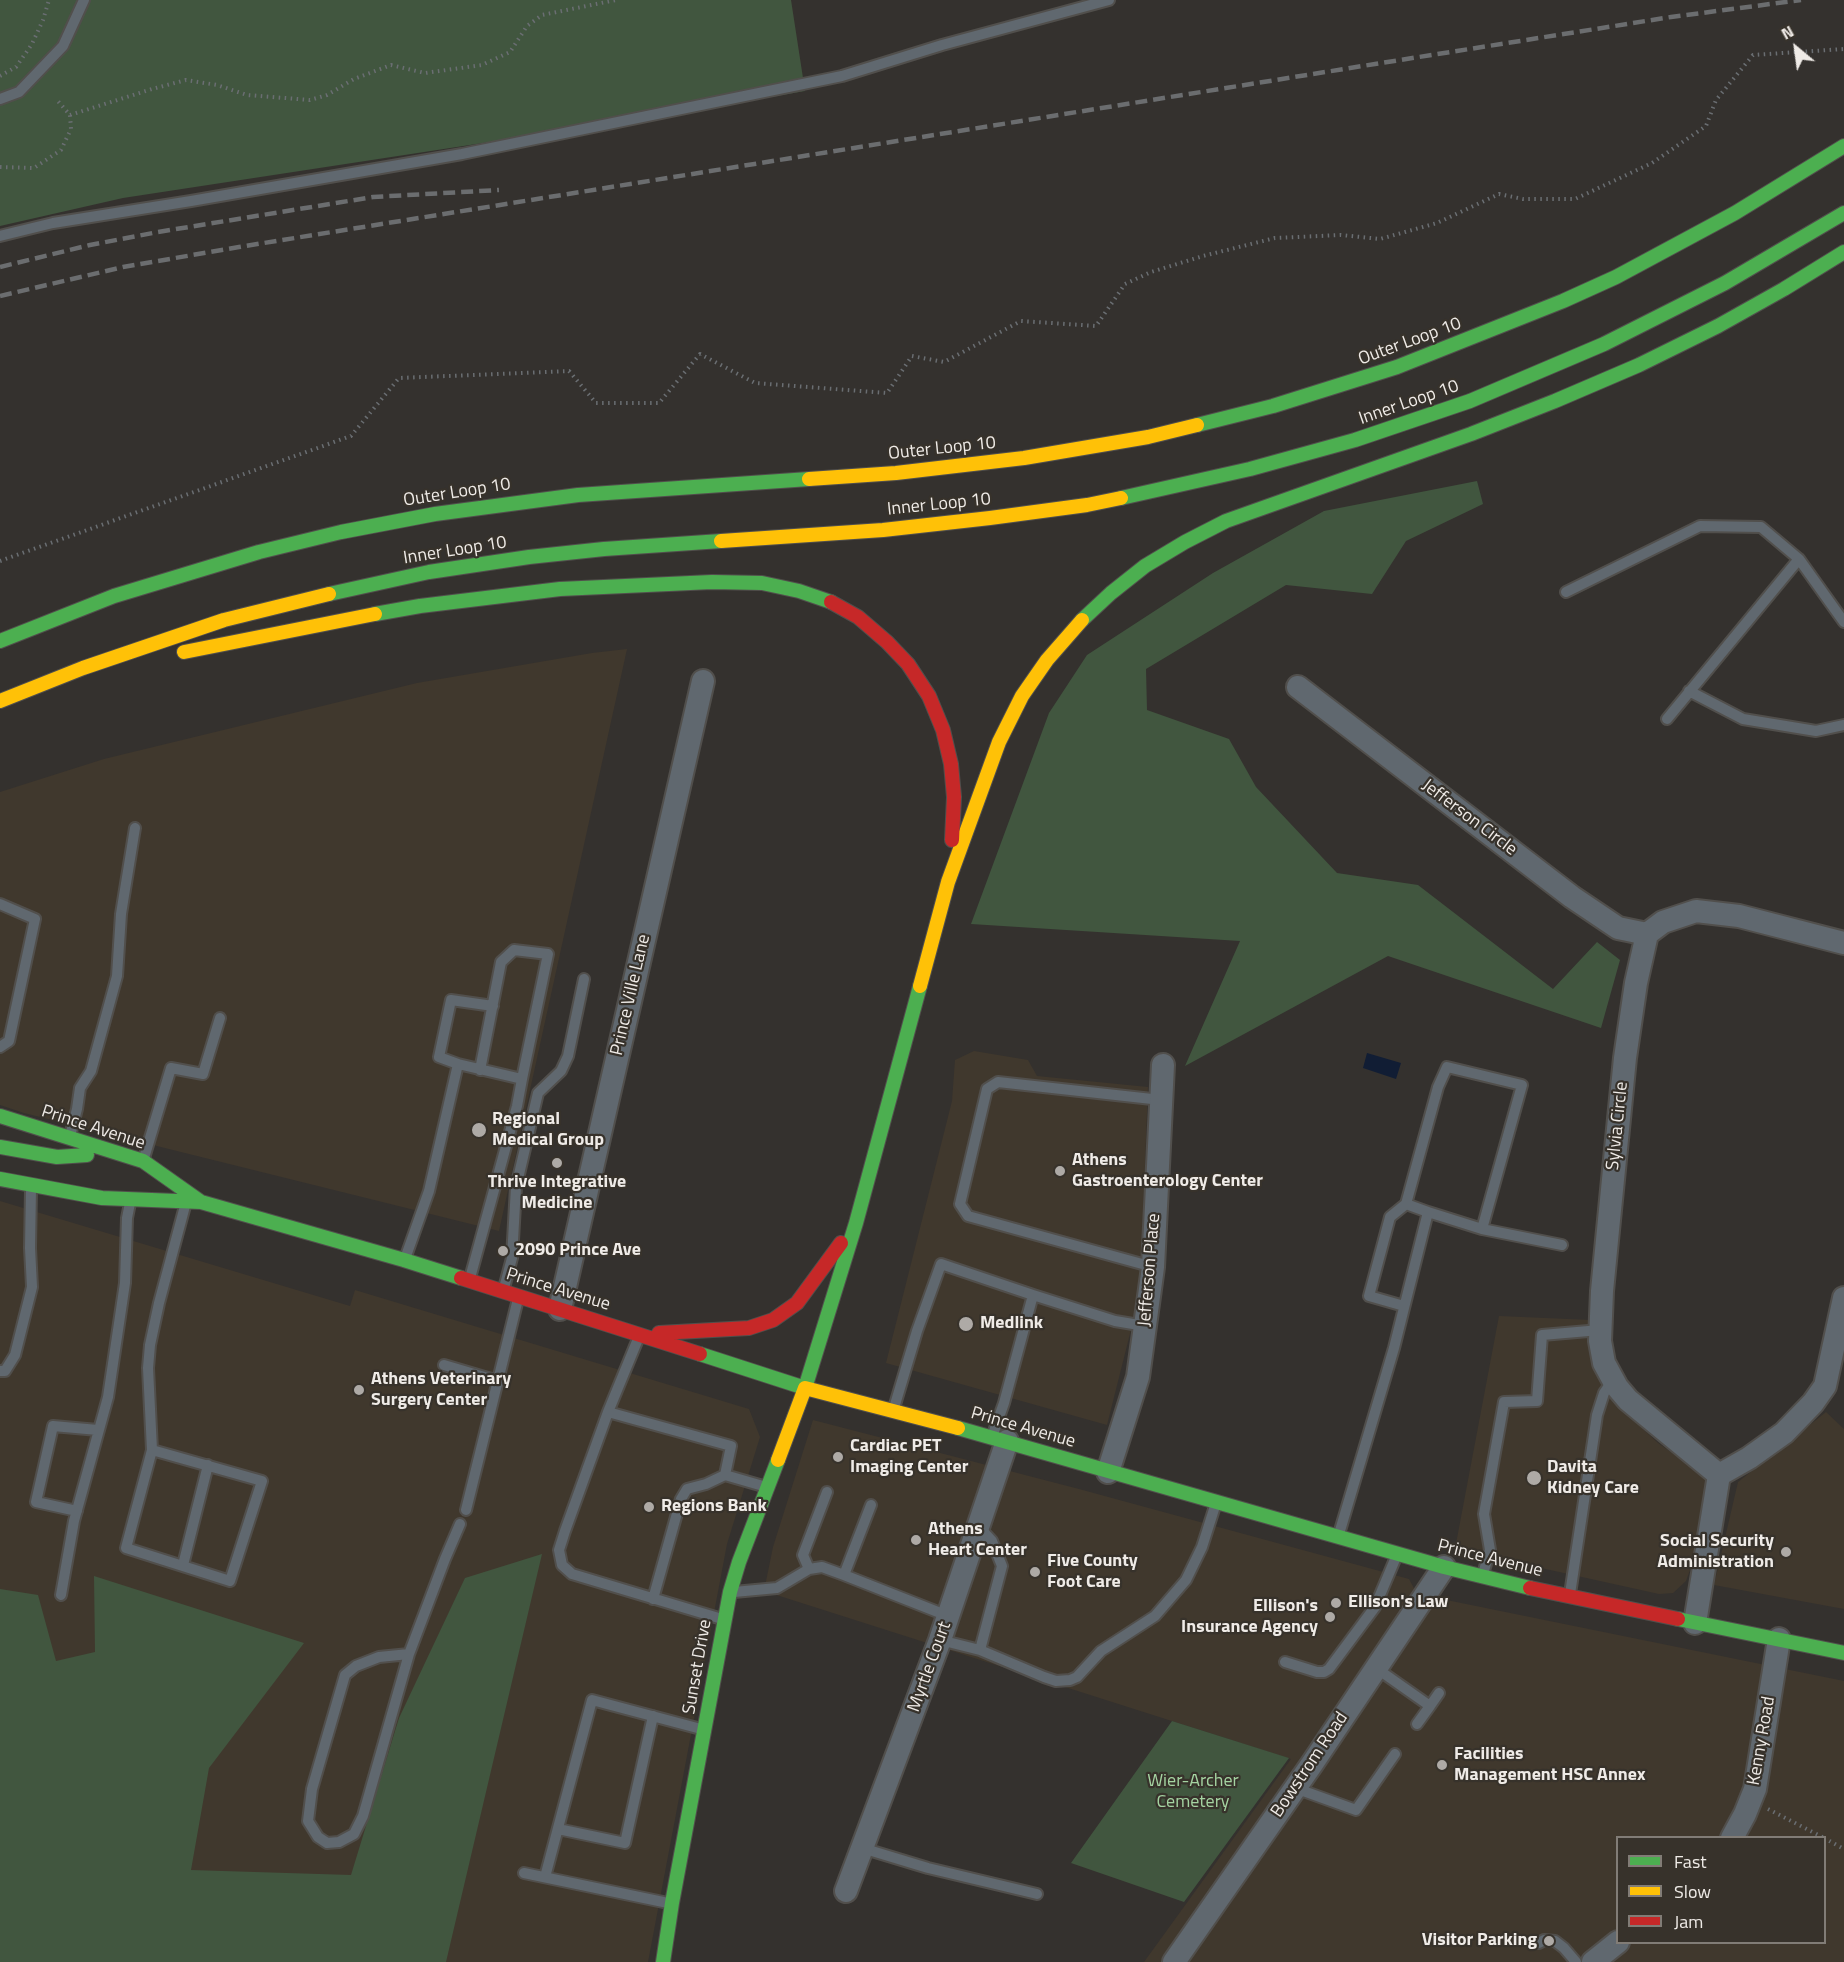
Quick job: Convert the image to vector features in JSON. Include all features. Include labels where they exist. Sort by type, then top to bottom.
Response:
[{"type":"main road","name":"Outer Loop 10","points":[[0,640],[114,596],[259,552],[341,532],[435,514],[578,495],[964,466],[1148,437],[1263,409],[1397,367],[1563,301],[1616,277],[1735,213],[1844,146]]},
{"type":"main road","name":"Inner Loop 10","points":[[0,702],[92,664],[224,620],[295,601],[429,572],[518,558],[604,549],[884,530],[990,518],[1087,505],[1250,470],[1412,421],[1470,401],[1558,365],[1725,283],[1844,213]]},
{"type":"main road","points":[[948,882],[999,742],[1022,696],[1047,660],[1079,623],[1145,566],[1226,521],[1471,434],[1640,365],[1718,326],[1844,252]]},
{"type":"main road","points":[[172,655],[350,618],[510,594],[560,589],[711,582],[762,584],[799,591],[833,603],[858,618],[887,642],[908,664],[929,696],[943,730],[951,764],[954,797],[948,882]]},
{"type":"main road","points":[[0,626],[114,596]]},
{"type":"main road","points":[[0,702],[126,668]]},
{"type":"main road","name":"Sunset Drive","points":[[663,1962],[730,1592],[739,1562],[806,1388],[856,1223],[948,882]]},
{"type":"main road","name":"Prince Avenue","points":[[0,1116],[143,1161],[201,1202],[404,1260],[806,1388],[1000,1439],[1108,1472],[1482,1577],[1844,1653]]},
{"type":"main road","points":[[0,1147],[57,1157],[119,1154]]},
{"type":"main road","name":"Prince Avenue","points":[[0,1179],[102,1198],[201,1202]]},
{"type":"main road","points":[[639,1334],[749,1328],[773,1320],[797,1303],[856,1223]]},
{"type":"street","name":"Prince Ville Lane","points":[[560,1309],[703,681]]},
{"type":"street","name":"Jefferson Circle","points":[[1298,687],[1572,897],[1618,928],[1647,934]]},
{"type":"street","points":[[1647,934],[1663,922],[1696,911],[1738,916],[1844,943]]},
{"type":"street","name":"Sylvia Circle","points":[[1647,934],[1636,983],[1625,1058],[1603,1280],[1600,1341],[1604,1364],[1628,1400],[1719,1475]]},
{"type":"street","name":"Jefferson Place","points":[[1108,1472],[1137,1377],[1153,1268],[1163,1065]]},
{"type":"street","points":[[1695,1623],[1719,1475],[1749,1458],[1784,1433],[1813,1403],[1825,1386],[1844,1298]]},
{"type":"street","name":"Myrtle Court","points":[[846,1891],[940,1640],[979,1527],[1000,1439]]},
{"type":"street","name":"Bowstrom Road","points":[[1174,1962],[1444,1567]]},
{"type":"street","name":"Kenny Road","points":[[1732,1836],[1745,1814],[1755,1788],[1779,1639]]},
{"type":"street","points":[[1593,1962],[1616,1943]]},
{"type":"lane","points":[[0,99],[19,92],[63,46],[84,0]]},
{"type":"lane","points":[[0,236],[53,223],[462,154],[842,76],[942,45],[1109,0]]},
{"type":"lane","points":[[1566,592],[1700,526],[1761,527],[1799,559],[1844,622]]},
{"type":"lane","points":[[1667,719],[1799,559]]},
{"type":"lane","points":[[1689,691],[1743,719],[1816,731],[1844,725]]},
{"type":"lane","points":[[69,1138],[80,1089],[91,1071],[117,976],[121,914],[135,828]]},
{"type":"lane","points":[[0,904],[35,919],[9,1041],[0,1047]]},
{"type":"lane","points":[[470,1281],[517,1106],[548,954],[514,950],[501,962],[480,1071]]},
{"type":"lane","points":[[503,1291],[512,1258],[516,1187],[538,1093],[561,1071],[568,1056],[584,979]]},
{"type":"lane","points":[[492,1006],[451,1000],[439,1057],[480,1071],[522,1079]]},
{"type":"lane","points":[[143,1161],[171,1068],[203,1074],[220,1018]]},
{"type":"lane","points":[[404,1260],[429,1191],[458,1064]]},
{"type":"lane","points":[[1404,1306],[1369,1296],[1390,1217],[1406,1204],[1438,1087],[1447,1067],[1522,1085],[1482,1229]]},
{"type":"lane","points":[[1153,1268],[968,1216],[960,1204],[987,1089],[998,1082],[1161,1100]]},
{"type":"lane","points":[[0,1371],[5,1371],[15,1355],[32,1287],[29,1224],[31,1185]]},
{"type":"lane","points":[[61,1595],[77,1511],[108,1397],[125,1283],[131,1200]]},
{"type":"lane","points":[[152,1450],[262,1481],[230,1581],[126,1548],[152,1450],[148,1368],[150,1345],[185,1203]]},
{"type":"lane","points":[[1406,1204],[1482,1229],[1562,1245]]},
{"type":"lane","points":[[1338,1537],[1394,1348],[1428,1212]]},
{"type":"lane","points":[[893,1411],[917,1331],[941,1264],[1115,1321],[1145,1326]]},
{"type":"lane","points":[[1000,1439],[1004,1403],[1033,1294]]},
{"type":"lane","points":[[466,1510],[519,1296]]},
{"type":"lane","points":[[1482,1577],[1490,1550],[1484,1514],[1504,1402],[1537,1401],[1542,1335],[1600,1330]]},
{"type":"lane","points":[[639,1334],[565,1531],[560,1550],[562,1564],[572,1574],[725,1620]]},
{"type":"lane","points":[[444,1365],[498,1381]]},
{"type":"lane","points":[[1569,1597],[1597,1415],[1604,1393],[1613,1380]]},
{"type":"lane","points":[[608,1412],[731,1446],[725,1475]]},
{"type":"lane","points":[[77,1511],[36,1502],[53,1425],[99,1430]]},
{"type":"lane","points":[[183,1565],[208,1465]]},
{"type":"lane","points":[[653,1599],[681,1498],[687,1489],[706,1484],[725,1475],[767,1488]]},
{"type":"lane","points":[[809,1569],[804,1555],[827,1492]]},
{"type":"lane","points":[[940,1640],[980,1650],[1056,1681],[1077,1677],[1101,1651],[1155,1616],[1186,1580],[1202,1547],[1216,1502]]},
{"type":"lane","points":[[844,1575],[871,1505]]},
{"type":"lane","points":[[409,1654],[379,1657],[356,1666],[345,1675],[312,1789],[308,1821],[318,1837],[327,1843],[339,1842],[354,1834],[363,1816],[409,1654],[460,1524]]},
{"type":"lane","points":[[979,1527],[992,1542],[1002,1566],[980,1650]]},
{"type":"lane","points":[[1285,1662],[1317,1672],[1329,1669],[1375,1607],[1398,1554]]},
{"type":"lane","points":[[730,1592],[777,1588],[809,1569],[822,1567],[948,1616]]},
{"type":"lane","points":[[1376,1668],[1430,1706]]},
{"type":"lane","points":[[1417,1724],[1439,1693]]},
{"type":"lane","points":[[546,1877],[592,1700],[705,1730]]},
{"type":"lane","points":[[558,1829],[625,1843],[653,1716]]},
{"type":"lane","points":[[1295,1788],[1356,1810],[1395,1754]]},
{"type":"lane","points":[[862,1848],[928,1868],[1037,1894]]},
{"type":"lane","points":[[524,1873],[672,1904]]},
{"type":"lane","points":[[1539,1943],[1544,1940],[1555,1941],[1576,1962]]},
{"type":"path","points":[[0,76],[16,67],[32,44],[49,0]]},
{"type":"path","points":[[70,115],[186,80],[217,85],[247,95],[310,100],[327,95],[354,79],[391,65],[425,73],[482,65],[510,52],[527,26],[542,15],[616,0]]},
{"type":"path","points":[[0,561],[351,436],[399,378],[569,371],[596,403],[659,403],[700,354],[755,383],[887,393],[912,356],[944,362],[1021,321],[1096,326],[1125,284],[1150,272],[1203,256],[1275,238],[1341,235],[1380,239],[1437,223],[1499,194],[1523,199],[1575,199],[1652,163],[1706,126],[1716,100],[1753,55],[1844,49]]},
{"type":"path","points":[[0,167],[34,168],[61,150],[71,129],[70,115],[56,99]]},
{"type":"path","points":[[1750,1801],[1820,1836]]},
{"type":"path","points":[[1826,1839],[1844,1849]]},
{"type":"shaded area","points":[[627,649],[499,1231],[24,1113],[0,1105],[0,792],[104,759],[417,683]]},
{"type":"shaded area","points":[[974,1051],[1028,1060],[1037,1076],[1148,1087],[1140,1294],[1107,1425],[886,1363],[952,1101],[955,1060]]},
{"type":"shaded area","points":[[0,1201],[350,1306],[355,1290],[749,1409],[760,1437],[727,1544],[648,1962],[365,1962],[0,1843]]},
{"type":"shaded area","points":[[1499,1316],[1591,1320],[1595,1367],[1609,1397],[1658,1443],[1704,1475],[1707,1488],[1694,1559],[1686,1581],[1673,1593],[1659,1594],[1455,1549]]},
{"type":"shaded area","points":[[1826,1412],[1844,1429],[1844,1609],[1714,1585],[1738,1482]]},
{"type":"shaded area","points":[[813,1420],[1079,1489],[1409,1579],[1417,1594],[1844,1681],[1844,1962],[1144,1962],[1291,1759],[764,1591],[773,1547]]},
{"type":"green space","points":[[0,0],[791,0],[805,91],[686,112],[123,198],[0,226]]},
{"type":"green space","points":[[1477,481],[1483,504],[1406,541],[1372,594],[1286,585],[1146,669],[1147,710],[1229,739],[1256,787],[1337,873],[1418,885],[1553,989],[1597,942],[1620,960],[1601,1028],[1388,956],[1185,1066],[1240,941],[971,924],[1049,713],[1087,655],[1213,573],[1324,511]]},
{"type":"green space","points":[[542,1554],[446,1962],[0,1962],[0,1589],[38,1595],[56,1661],[95,1652],[94,1576],[304,1643],[209,1768],[191,1870],[351,1875],[399,1718],[465,1578]]},
{"type":"green space","name":"Wier-Archer Cemetery","points":[[1172,1721],[1289,1758],[1184,1902],[1071,1863]]},
{"type":"water","points":[[1367,1053],[1401,1063],[1396,1079],[1363,1068]]},
{"type":"railway","points":[[0,296],[123,267],[239,247],[1671,17],[1801,0]]},
{"type":"railway","points":[[0,267],[90,245],[158,232],[373,197],[499,190]]},
{"type":"traffic: fast","points":[[1197,425],[1273,406],[1397,367],[1563,301],[1616,277],[1735,213],[1844,146]]},
{"type":"traffic: fast","points":[[1121,498],[1250,469],[1355,440],[1470,401],[1604,344],[1725,283],[1844,213]]},
{"type":"traffic: fast","points":[[1082,620],[1145,566],[1226,521],[1471,434],[1639,365],[1718,326],[1844,252]]},
{"type":"traffic: fast","points":[[0,641],[114,596],[259,552],[341,532],[435,514],[578,495],[809,479]]},
{"type":"traffic: fast","points":[[329,594],[429,572],[529,557],[721,541]]},
{"type":"traffic: fast","points":[[375,614],[420,606],[560,589],[712,582],[762,583],[799,591],[831,602]]},
{"type":"traffic: fast","points":[[700,1354],[805,1388],[856,1223],[920,986]]},
{"type":"traffic: fast","points":[[0,1116],[143,1161],[201,1202]]},
{"type":"traffic: fast","points":[[0,1147],[57,1157],[87,1155]]},
{"type":"traffic: fast","points":[[0,1179],[102,1198],[201,1202],[461,1278]]},
{"type":"traffic: fast","points":[[958,1428],[1444,1567],[1530,1588]]},
{"type":"traffic: fast","points":[[663,1962],[730,1592],[778,1460]]},
{"type":"traffic: fast","points":[[1678,1619],[1844,1653]]},
{"type":"traffic: slow","points":[[809,479],[896,473],[1024,458],[1148,437],[1197,425]]},
{"type":"traffic: slow","points":[[721,541],[883,530],[1087,505],[1121,498]]},
{"type":"traffic: slow","points":[[0,701],[83,668],[224,620],[329,594]]},
{"type":"traffic: slow","points":[[184,652],[375,614]]},
{"type":"traffic: slow","points":[[920,986],[948,882],[999,742],[1022,696],[1047,660],[1082,620]]},
{"type":"traffic: slow","points":[[778,1460],[805,1388],[958,1428]]},
{"type":"traffic: jam","points":[[831,602],[858,617],[887,642],[908,664],[929,696],[943,730],[951,764],[954,797],[952,840]]},
{"type":"traffic: jam","points":[[659,1333],[749,1328],[773,1320],[797,1303],[841,1243]]},
{"type":"traffic: jam","points":[[461,1278],[700,1354]]},
{"type":"traffic: jam","points":[[1530,1588],[1678,1619]]},
{"type":"place","name":"Regional Medical Group","points":[[479,1130]]},
{"type":"place","name":"Thrive Integrative Medicine","points":[[557,1163]]},
{"type":"place","name":"Athens Gastroenterology Center","points":[[1060,1171]]},
{"type":"place","name":"2090 Prince Ave","points":[[503,1251]]},
{"type":"place","name":"Medlink","points":[[966,1324]]},
{"type":"place","name":"Athens Veterinary Surgery Center","points":[[359,1390]]},
{"type":"place","name":"Cardiac PET Imaging Center","points":[[838,1457]]},
{"type":"place","name":"Davita Kidney Care","points":[[1534,1478]]},
{"type":"place","name":"Regions Bank","points":[[649,1507]]},
{"type":"place","name":"Athens Heart Center","points":[[916,1540]]},
{"type":"place","name":"Social Security Administration","points":[[1786,1552]]},
{"type":"place","name":"Five County Foot Care","points":[[1035,1572]]},
{"type":"place","name":"Ellison's Law","points":[[1336,1603]]},
{"type":"place","name":"Ellison's Insurance Agency","points":[[1330,1617]]},
{"type":"place","name":"Facilities Management HSC Annex","points":[[1442,1765]]},
{"type":"place","name":"Visitor Parking","points":[[1549,1941]]}]
